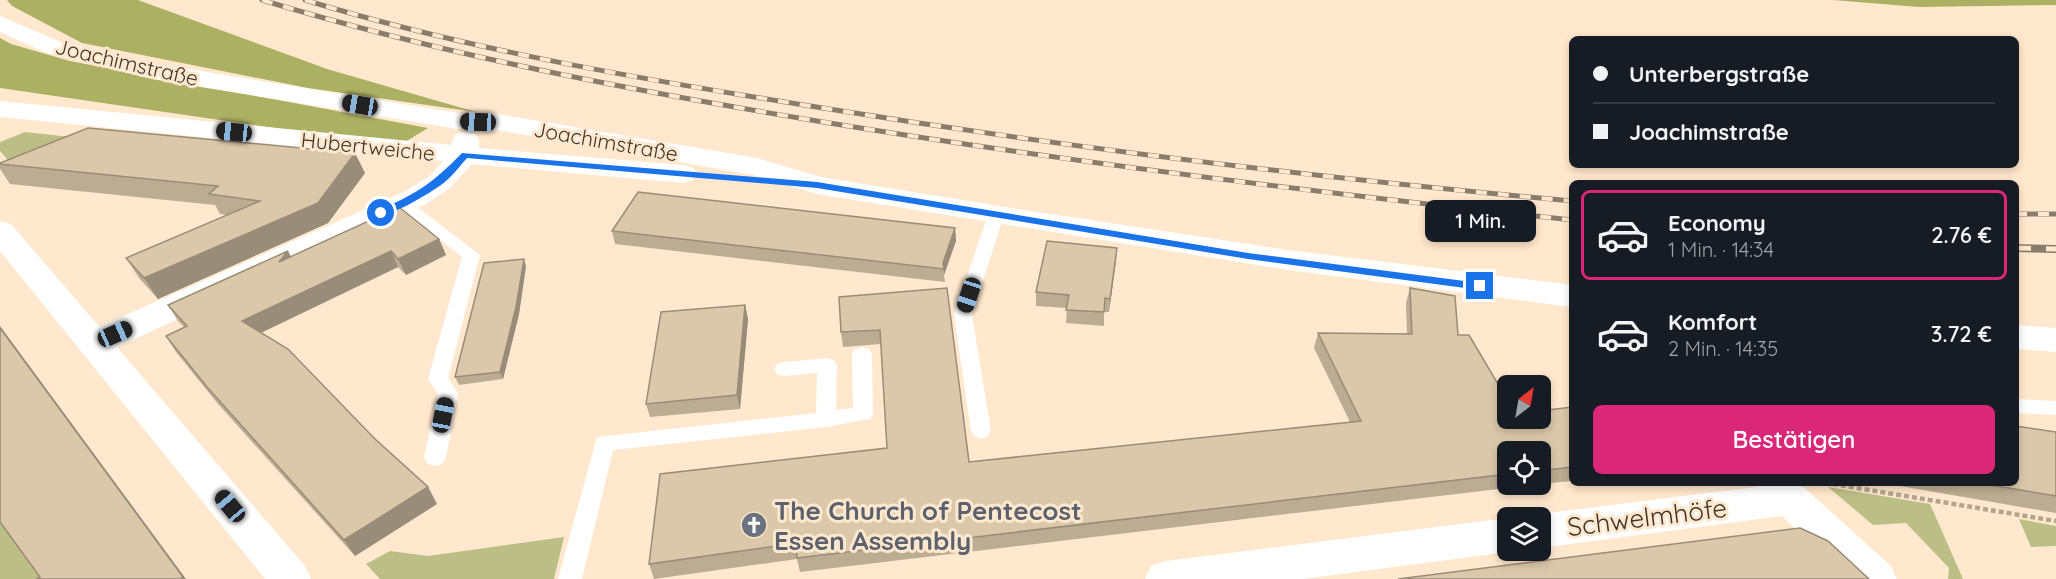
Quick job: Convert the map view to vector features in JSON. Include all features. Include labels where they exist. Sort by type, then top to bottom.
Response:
[{"type":"street","name":"Joachimstraße","points":[[0,23],[53,47],[152,71],[458,121],[497,122],[757,167],[817,185],[1248,256],[1400,277],[1569,296]]},
{"type":"street","name":"Hubertweiche","points":[[0,127],[13,110],[465,155],[817,185]]},
{"type":"street","points":[[95,343],[402,203],[440,182],[465,155],[465,130],[458,121]]},
{"type":"street","points":[[0,231],[290,579]]},
{"type":"street","points":[[1781,491],[1876,579]]},
{"type":"street","name":"Schwelmhöfe","points":[[1551,529],[1781,491]]},
{"type":"street","points":[[1166,579],[1497,536]]},
{"type":"lane","points":[[402,203],[471,255],[438,380],[448,393],[435,458]]},
{"type":"lane","points":[[981,431],[963,315],[996,215]]},
{"type":"lane","points":[[570,579],[604,443],[863,414],[862,354]]},
{"type":"lane","points":[[784,369],[827,365],[826,419]]},
{"type":"lane","points":[[2019,406],[2056,408]]},
{"type":"path","points":[[1848,486],[2056,521]]},
{"type":"green space","points":[[7,0],[138,0],[327,69],[476,112],[308,88],[82,43],[12,6]]},
{"type":"green space","points":[[1833,0],[2056,0],[2056,5],[1919,7]]},
{"type":"green space","points":[[0,38],[11,44],[70,61],[428,128],[405,142],[289,130],[0,88]]},
{"type":"green space","points":[[25,132],[183,149],[30,185],[0,151],[0,142]]},
{"type":"green space","points":[[1828,487],[1930,504],[1963,579],[1948,579],[1949,568],[1906,523],[1873,525]]},
{"type":"green space","points":[[0,518],[42,579],[0,579]]},
{"type":"green space","points":[[2019,519],[2056,526],[2056,546],[2031,547]]},
{"type":"green space","points":[[564,537],[554,579],[380,579],[366,564],[390,551],[428,556]]},
{"type":"building","points":[[88,128],[355,153],[318,203],[144,278],[126,258],[260,201],[209,194],[218,186],[0,164]]},
{"type":"building","points":[[638,192],[955,228],[943,263],[944,269],[612,231]]},
{"type":"building","points":[[399,207],[439,239],[398,259],[391,251],[242,321],[288,349],[375,439],[428,487],[344,540],[207,387],[166,336],[187,326],[168,305],[288,251],[279,262]]},
{"type":"building","points":[[1047,241],[1117,248],[1110,299],[1105,298],[1104,312],[1066,310],[1069,295],[1036,292]]},
{"type":"building","points":[[524,259],[516,307],[500,372],[455,377],[484,263]]},
{"type":"building","points":[[947,288],[969,462],[1361,421],[1318,333],[1412,334],[1410,288],[1455,296],[1458,335],[1469,335],[1497,382],[1497,429],[1551,429],[1551,410],[1569,407],[1569,467],[1551,470],[1551,441],[1497,441],[1497,475],[797,558],[797,543],[649,564],[660,474],[887,448],[880,330],[841,332],[839,297]]},
{"type":"building","points":[[745,305],[737,395],[646,404],[661,312]]},
{"type":"building","points":[[0,328],[183,577],[180,579],[36,579],[40,577],[0,522]]},
{"type":"building","points":[[2019,426],[2056,432],[2056,496],[1997,486],[2019,486]]},
{"type":"building","points":[[1800,528],[1828,541],[1869,579],[1398,579]]},
{"type":"railway","points":[[262,0],[399,38],[538,70],[817,121],[1193,176],[1569,220]]},
{"type":"railway","points":[[305,0],[430,34],[556,62],[810,106],[1000,135],[1190,160],[1569,201]]},
{"type":"railway","points":[[2019,214],[2056,214]]},
{"type":"railway","points":[[2019,248],[2056,249]]},
{"type":"place","name":"The Church of Pentecost Essen Assembly","points":[[754,525]]},
{"type":"route","points":[[381,213],[415,198],[440,182],[465,155],[817,185],[1248,256],[1480,286]]}]
